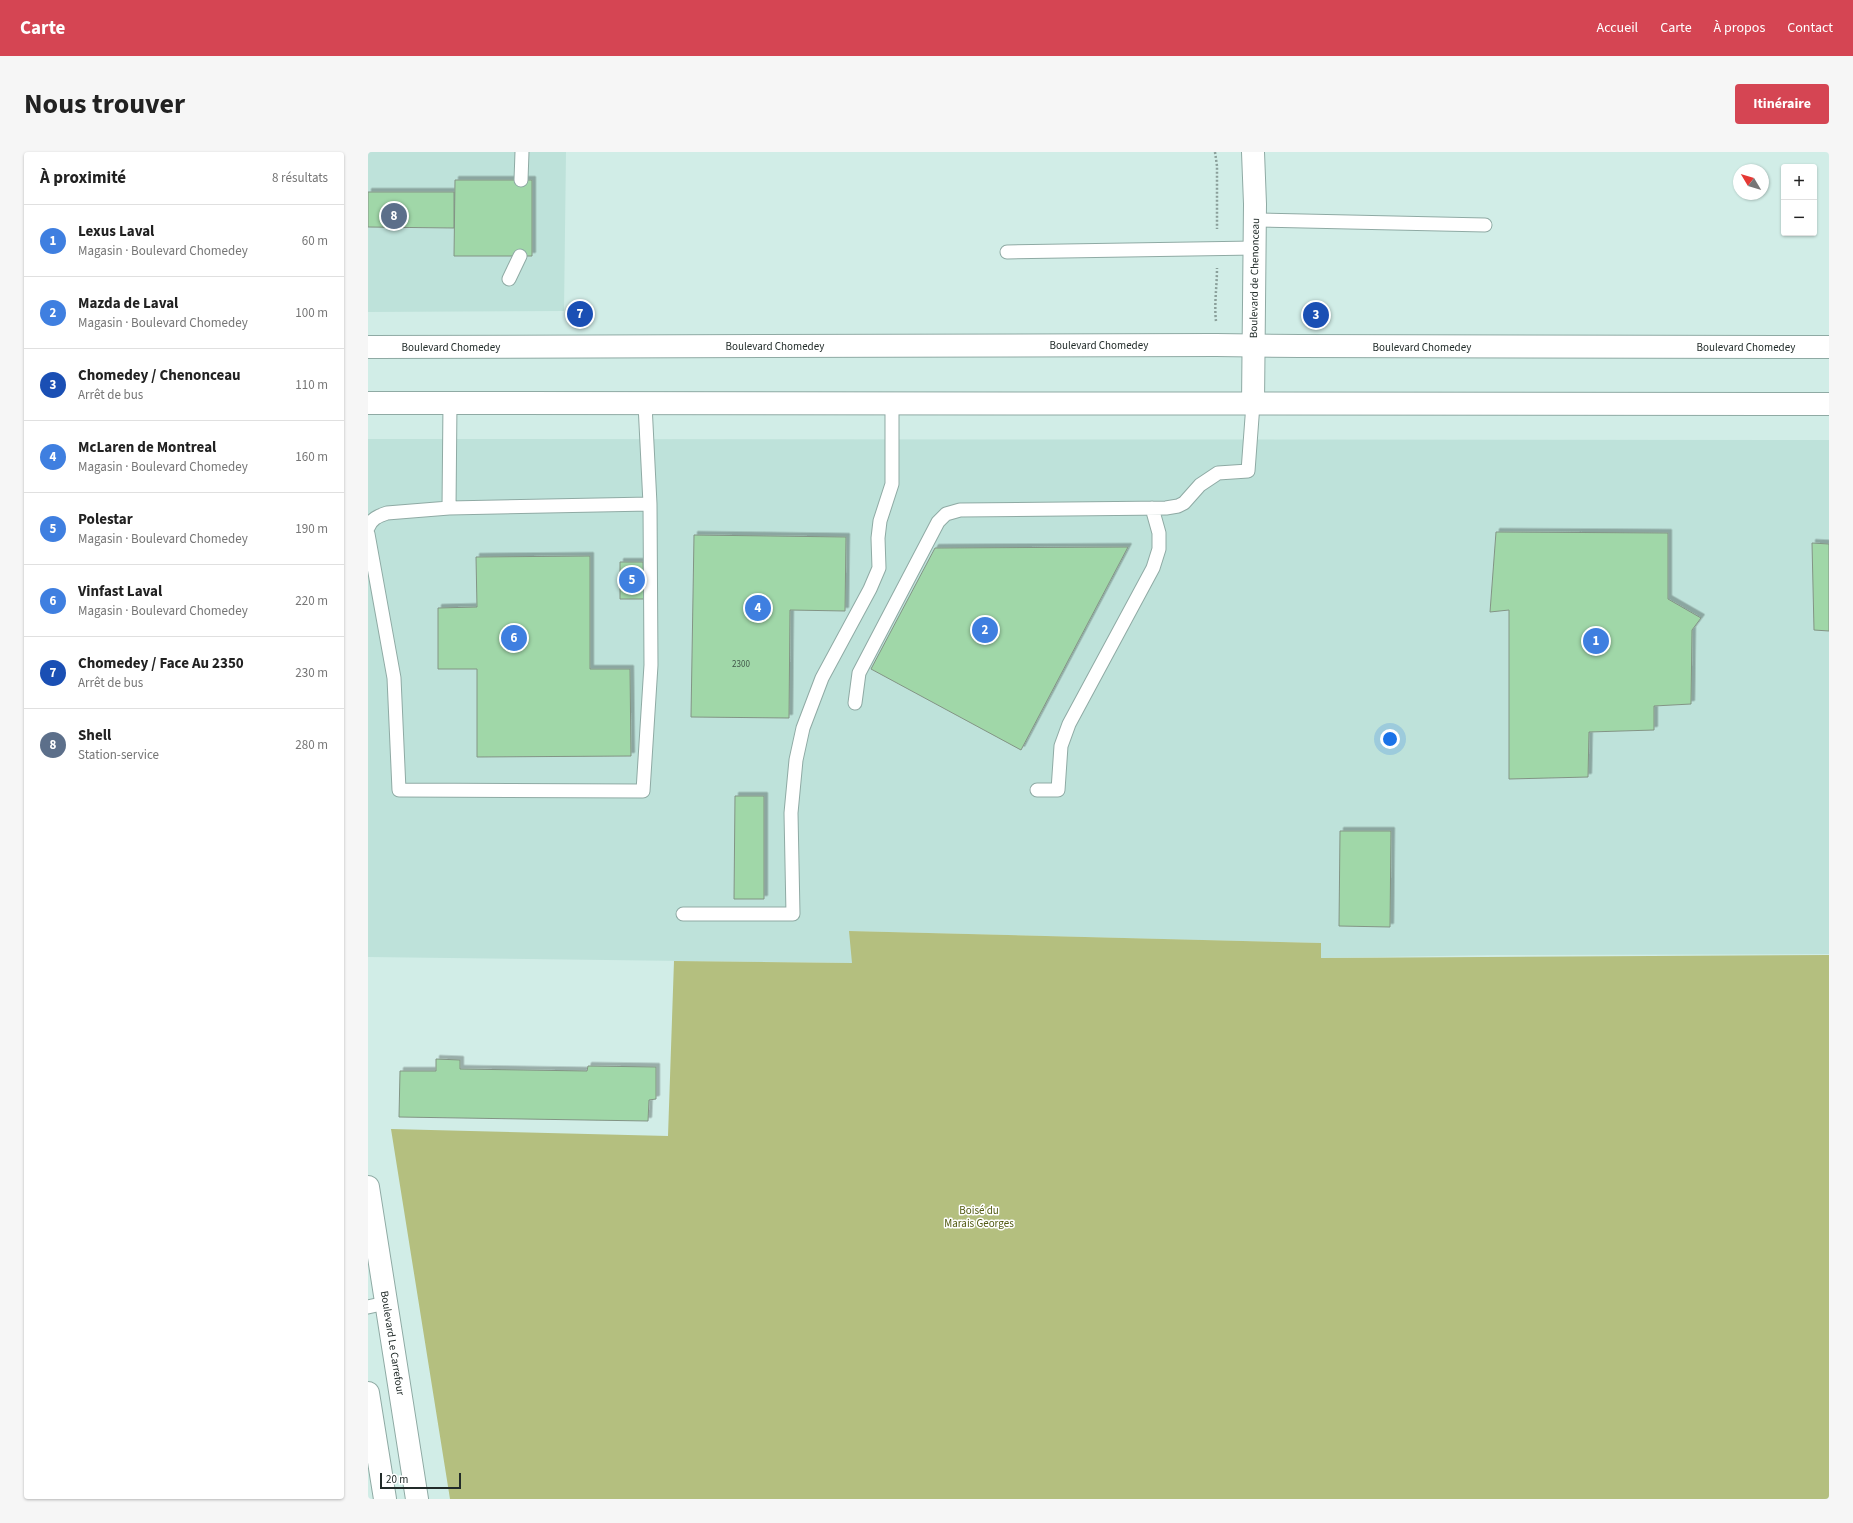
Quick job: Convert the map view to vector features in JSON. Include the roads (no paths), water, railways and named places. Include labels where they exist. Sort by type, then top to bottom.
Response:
[{"type":"street","name":"Boulevard de Chenonceau","points":[[1253,152],[1255,220],[1253,404]]},
{"type":"street","name":"Boulevard Chomedey","points":[[368,347],[1254,345],[1829,347]]},
{"type":"street","points":[[368,403],[1829,404]]},
{"type":"street","name":"Boulevard Le Carrefour","points":[[368,1187],[377,1305],[417,1499]]},
{"type":"street","points":[[368,1393],[385,1499]]},
{"type":"lane","points":[[521,180],[522,152]]},
{"type":"lane","points":[[1255,220],[1484,224]]},
{"type":"lane","points":[[1007,252],[1255,248]]},
{"type":"lane","points":[[509,279],[520,256]]},
{"type":"lane","points":[[450,403],[450,508]]},
{"type":"lane","points":[[368,534],[394,678],[399,790],[643,791],[651,665],[650,504],[645,404]]},
{"type":"lane","points":[[683,914],[793,914],[791,813],[796,760],[803,728],[822,678],[870,589],[879,568],[878,538],[880,521],[892,484],[892,404]]},
{"type":"lane","points":[[855,703],[859,673],[938,522],[946,514],[960,510],[1152,508],[1178,506],[1200,485],[1218,473],[1248,471],[1253,404]]},
{"type":"lane","points":[[368,528],[372,520],[378,516],[450,508],[650,504]]},
{"type":"lane","points":[[1037,790],[1058,790],[1061,746],[1069,724],[1153,568],[1159,549],[1158,533],[1152,508]]},
{"type":"place","name":"Shell","points":[[394,216]]},
{"type":"place","name":"Chomedey / Face Au 2350","points":[[580,314]]},
{"type":"place","name":"Chomedey / Chenonceau","points":[[1316,315]]},
{"type":"place","name":"Polestar","points":[[632,580]]},
{"type":"place","name":"McLaren de Montreal","points":[[758,608]]},
{"type":"place","name":"Mazda de Laval","points":[[985,630]]},
{"type":"place","name":"Vinfast Laval","points":[[514,638]]},
{"type":"place","name":"Lexus Laval","points":[[1596,641]]},
{"type":"park label","name":"Boisé du Marais Georges","points":[[979,1216]]}]
